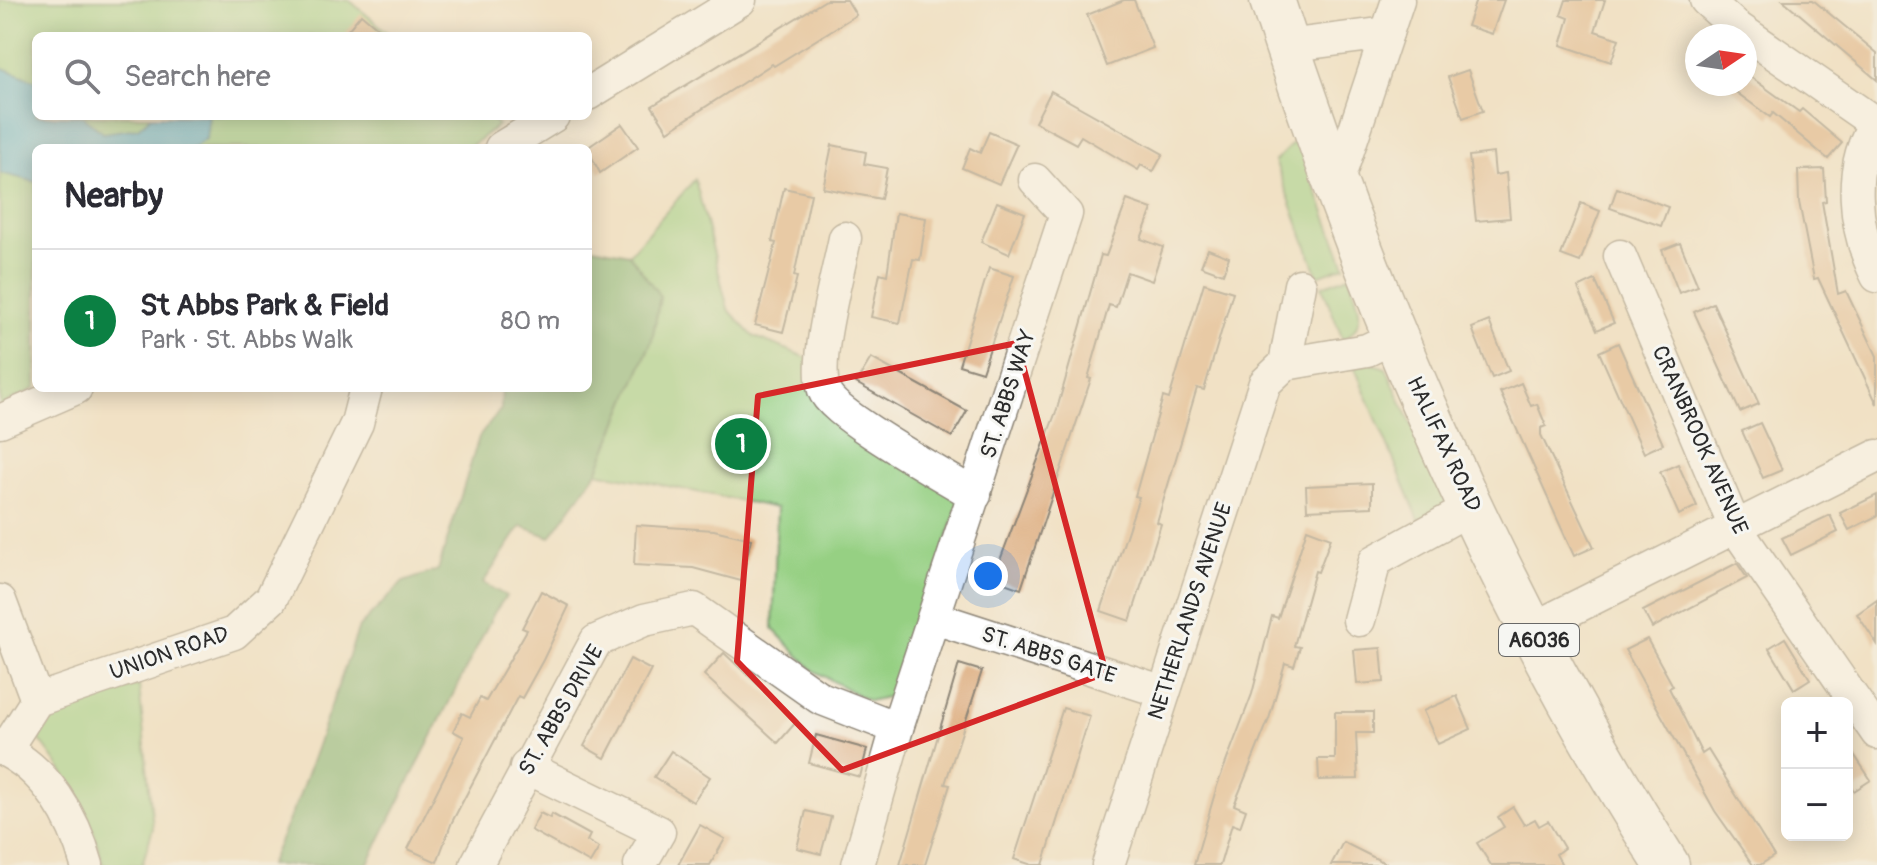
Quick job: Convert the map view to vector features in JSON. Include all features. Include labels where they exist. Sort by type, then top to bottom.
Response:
[{"type":"highway","name":"HALIFAX ROAD","points":[[1272,0],[1336,186],[1394,337],[1473,507],[1606,768],[1667,865]]},
{"type":"street","points":[[592,92],[740,0]]},
{"type":"street","points":[[1336,186],[1398,0]]},
{"type":"street","points":[[1706,0],[1735,26],[1876,122],[1860,161],[1857,203],[1864,250],[1877,276]]},
{"type":"street","points":[[1286,46],[1387,33]]},
{"type":"street","points":[[508,144],[546,120]]},
{"type":"street","name":"ST. ABBS WAY","points":[[935,618],[1066,214],[1035,180]]},
{"type":"street","points":[[845,238],[821,364],[825,392],[845,414],[975,495]]},
{"type":"street","name":"CRANBROOK AVENUE","points":[[1620,256],[1735,527],[1877,733]]},
{"type":"street","name":"NETHERLANDS AVENUE","points":[[1108,865],[1265,383],[1285,364],[1300,285]]},
{"type":"street","points":[[1285,364],[1367,350],[1394,337]]},
{"type":"street","points":[[0,421],[67,392]]},
{"type":"street","name":"UNION ROAD","points":[[37,700],[234,633],[271,599],[357,423],[365,392]]},
{"type":"street","points":[[1534,628],[1877,456]]},
{"type":"street","points":[[1359,620],[1375,561],[1473,507]]},
{"type":"street","points":[[0,601],[37,700],[2,749],[36,772],[60,801],[79,837],[87,865]]},
{"type":"street","name":"ST. ABBS DRIVE","points":[[476,865],[596,641],[644,620],[694,609],[820,698],[897,728]]},
{"type":"street","points":[[858,865],[897,728],[935,618]]},
{"type":"street","name":"ST. ABBS GATE","points":[[935,618],[1164,692]]},
{"type":"street","points":[[526,767],[662,828],[640,865]]},
{"type":"highlighted area","points":[[1017,343],[1106,673],[842,770],[737,661],[758,396]]},
{"type":"green space","points":[[0,0],[349,0],[387,32],[32,32],[32,120],[492,120],[498,125],[473,144],[32,144],[32,390],[0,406]]},
{"type":"green space","points":[[1297,139],[1345,266],[1318,276],[1275,161]]},
{"type":"green space","points":[[695,179],[728,309],[753,336],[810,359],[813,389],[960,498],[900,694],[869,701],[813,670],[773,629],[777,508],[597,472],[652,340],[660,297],[629,254]]},
{"type":"green space","points":[[592,247],[629,254],[660,296],[652,340],[597,472],[550,537],[521,526],[483,583],[506,596],[494,613],[367,865],[269,865],[298,799],[359,627],[403,582],[438,570],[479,437],[501,409],[502,392],[592,392]]},
{"type":"green space","points":[[1349,276],[1358,302],[1359,319],[1343,340],[1322,286]]},
{"type":"green space","points":[[1371,363],[1386,368],[1451,510],[1419,520],[1354,366]]},
{"type":"green space","points":[[139,685],[153,828],[142,865],[103,865],[79,798],[39,739],[49,711]]},
{"type":"water","points":[[0,67],[32,79],[32,120],[87,120],[103,133],[138,128],[147,120],[208,120],[206,139],[198,144],[32,144],[32,181],[0,173]]},
{"type":"building","points":[[826,0],[847,0],[856,15],[774,66],[772,64],[668,131],[652,106]]},
{"type":"building","points":[[1124,0],[1134,0],[1153,48],[1107,66],[1087,15]]},
{"type":"building","points":[[1476,0],[1504,0],[1492,34],[1467,26]]},
{"type":"building","points":[[1566,0],[1605,0],[1595,31],[1619,39],[1611,62],[1561,45],[1569,18],[1561,15]]},
{"type":"building","points":[[1783,0],[1813,0],[1877,53],[1877,80]]},
{"type":"building","points":[[361,14],[382,32],[346,32]]},
{"type":"building","points":[[1468,70],[1483,111],[1463,118],[1448,77]]},
{"type":"building","points":[[1757,82],[1799,112],[1802,109],[1842,143],[1828,159],[1773,113],[1770,117],[1741,96],[1757,96]]},
{"type":"building","points":[[1051,91],[1163,154],[1153,172],[1141,165],[1138,170],[1081,136],[1076,144],[1035,122]]},
{"type":"building","points":[[622,124],[638,147],[600,173],[592,158],[592,145]]},
{"type":"building","points":[[989,132],[1017,144],[999,184],[962,168],[970,148],[980,153]]},
{"type":"building","points":[[832,145],[866,152],[864,164],[887,168],[881,199],[823,188]]},
{"type":"building","points":[[1493,153],[1495,175],[1506,173],[1510,218],[1476,221],[1469,156]]},
{"type":"building","points":[[1824,169],[1826,201],[1822,202],[1838,294],[1846,291],[1877,356],[1877,404],[1818,278],[1814,279],[1799,202],[1798,170]]},
{"type":"building","points":[[784,188],[811,194],[794,276],[797,277],[783,332],[755,325],[776,243],[772,242]]},
{"type":"building","points":[[1617,188],[1668,207],[1661,226],[1610,208]]},
{"type":"building","points":[[1127,200],[1152,209],[1141,239],[1163,247],[1152,281],[1127,272],[1116,307],[1109,305],[1088,378],[1091,379],[1021,589],[993,579],[1057,409],[1101,255],[1106,256]]},
{"type":"building","points":[[997,202],[1025,213],[1009,254],[981,242]]},
{"type":"building","points":[[1581,203],[1600,211],[1580,262],[1561,255]]},
{"type":"building","points":[[896,213],[926,218],[920,260],[913,259],[900,323],[871,317],[880,273],[887,275]]},
{"type":"building","points":[[1680,243],[1698,286],[1679,293],[1662,250]]},
{"type":"building","points":[[1208,249],[1229,257],[1223,274],[1201,266]]},
{"type":"building","points":[[989,268],[1014,276],[982,372],[959,365]]},
{"type":"building","points":[[1595,280],[1614,323],[1597,330],[1578,288]]},
{"type":"building","points":[[1204,283],[1233,292],[1204,390],[1197,388],[1157,522],[1161,524],[1130,621],[1101,611],[1139,497],[1135,496],[1163,397],[1169,399]]},
{"type":"building","points":[[1713,303],[1759,404],[1740,412],[1694,312]]},
{"type":"building","points":[[1489,321],[1509,371],[1492,378],[1472,328]]},
{"type":"building","points":[[1618,343],[1663,444],[1644,453],[1599,352]]},
{"type":"building","points":[[871,358],[967,411],[952,437],[856,383]]},
{"type":"building","points":[[1521,383],[1531,406],[1537,404],[1546,426],[1541,428],[1541,435],[1594,547],[1574,556],[1500,392]]},
{"type":"building","points":[[1760,423],[1782,470],[1763,478],[1742,431]]},
{"type":"building","points":[[1678,464],[1697,506],[1679,515],[1660,472]]},
{"type":"building","points":[[1372,483],[1372,507],[1307,510],[1306,486]]},
{"type":"building","points":[[1877,495],[1877,516],[1849,530],[1840,513]]},
{"type":"building","points":[[1830,515],[1838,532],[1791,555],[1782,538]]},
{"type":"building","points":[[636,525],[714,530],[751,539],[741,581],[693,568],[634,565]]},
{"type":"building","points":[[1307,529],[1331,538],[1318,572],[1315,571],[1294,646],[1300,647],[1294,666],[1285,663],[1269,719],[1234,805],[1246,810],[1240,827],[1232,824],[1220,865],[1194,865],[1217,786],[1252,694],[1272,616],[1278,618]]},
{"type":"building","points":[[1737,563],[1747,578],[1652,628],[1643,611]]},
{"type":"building","points":[[541,591],[569,606],[543,660],[522,698],[518,696],[452,822],[437,862],[408,849],[464,737],[453,731],[462,713],[470,717],[480,698],[486,701],[527,630],[522,628]]},
{"type":"building","points":[[1877,600],[1877,644],[1857,614]]},
{"type":"building","points":[[1785,638],[1810,679],[1794,689],[1769,648]]},
{"type":"building","points":[[1647,639],[1673,686],[1669,688],[1702,754],[1708,750],[1774,856],[1760,865],[1753,865],[1715,811],[1625,650]]},
{"type":"building","points":[[1381,648],[1384,682],[1357,684],[1354,650]]},
{"type":"building","points":[[724,653],[797,721],[778,743],[704,675]]},
{"type":"building","points":[[630,659],[651,670],[605,758],[584,746]]},
{"type":"building","points":[[959,664],[982,671],[945,784],[950,785],[925,865],[900,865]]},
{"type":"building","points":[[1457,696],[1471,729],[1438,744],[1423,711]]},
{"type":"building","points":[[1063,708],[1090,716],[1043,865],[1032,865],[1014,859]]},
{"type":"building","points":[[1335,712],[1373,712],[1373,733],[1356,733],[1358,779],[1319,780],[1318,759],[1335,759]]},
{"type":"building","points":[[816,735],[867,749],[860,777],[809,763]]},
{"type":"building","points":[[671,751],[710,777],[693,802],[654,777]]},
{"type":"building","points":[[1853,753],[1871,780],[1853,790]]},
{"type":"building","points":[[1513,807],[1524,825],[1535,819],[1539,826],[1548,821],[1564,848],[1556,854],[1562,865],[1491,865],[1477,843],[1504,827],[1498,817]]},
{"type":"building","points":[[806,811],[831,817],[821,854],[797,848]]},
{"type":"building","points":[[540,813],[550,818],[552,814],[590,835],[587,841],[599,848],[590,863],[531,830]]},
{"type":"building","points":[[700,825],[725,839],[710,865],[678,865]]},
{"type":"building","points":[[1343,842],[1389,865],[1331,865]]},
{"type":"place","name":"St Abbs Park & Field","points":[[741,444]]}]
